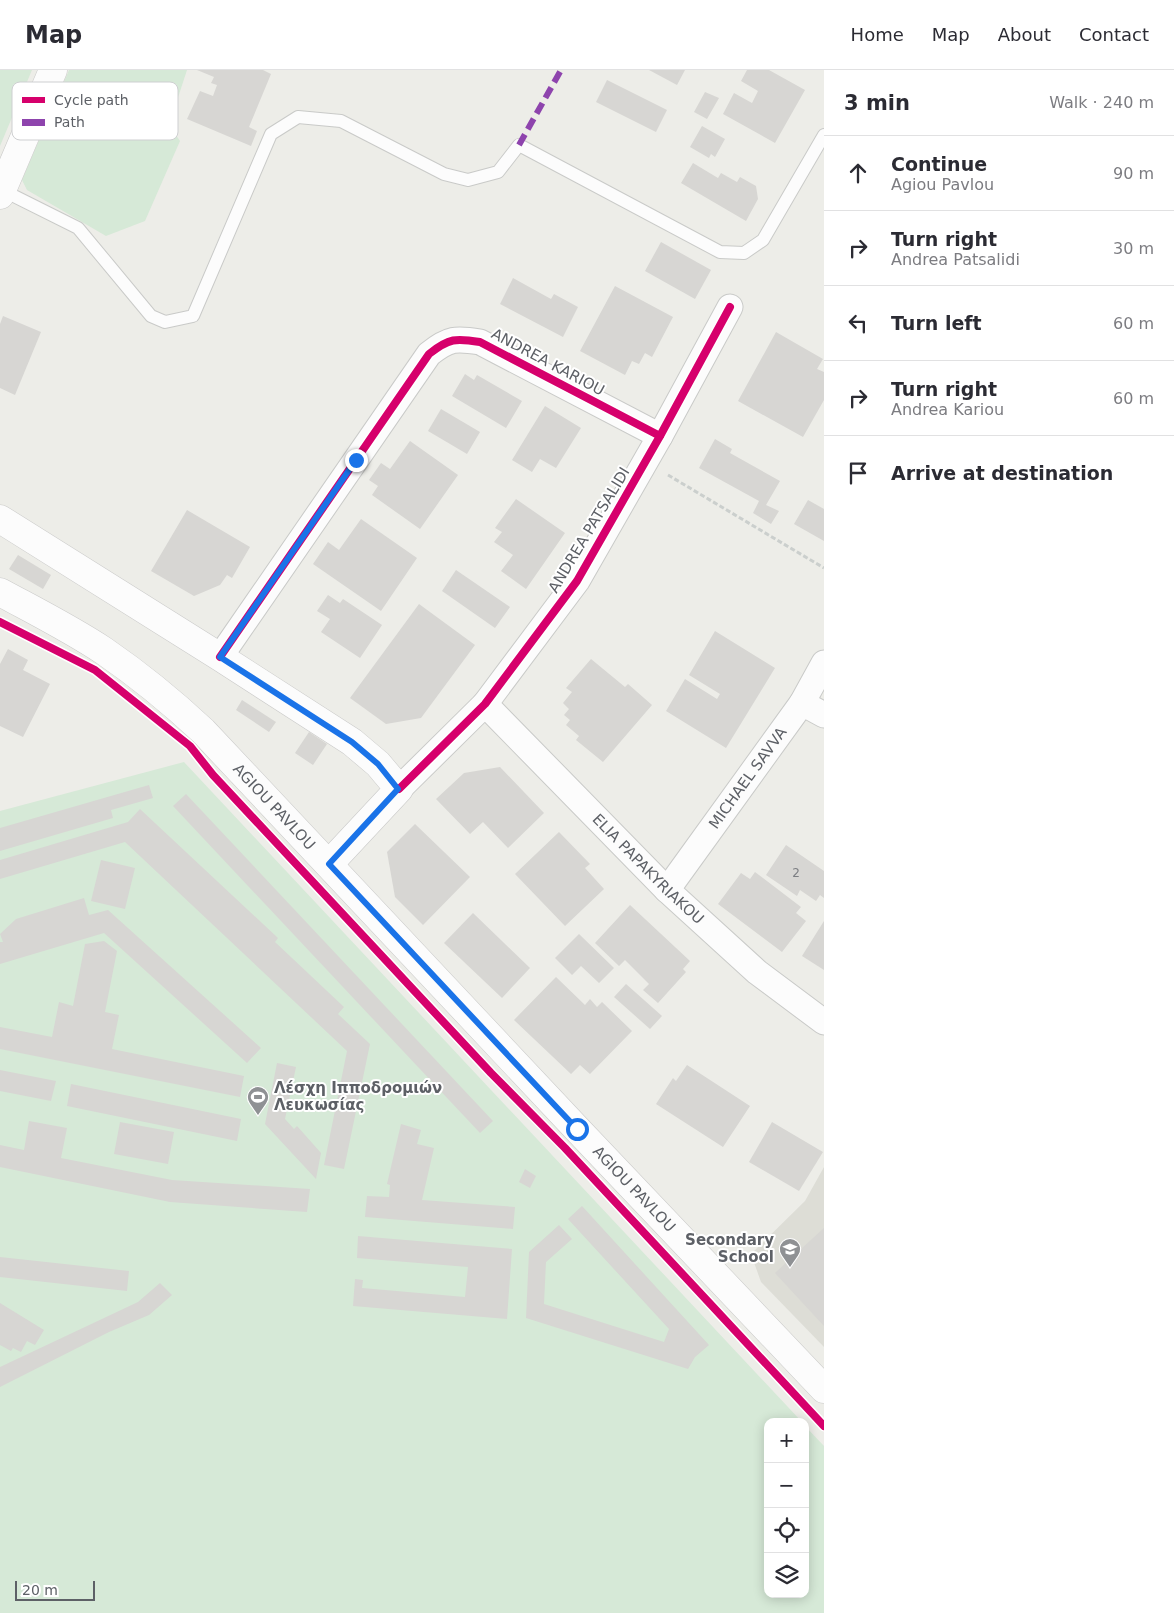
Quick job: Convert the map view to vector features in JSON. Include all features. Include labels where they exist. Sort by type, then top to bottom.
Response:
[{"type":"main road","points":[[48,82],[53,70]]},
{"type":"main road","points":[[1,192],[23,140]]},
{"type":"main road","points":[[0,519],[352,742],[378,764],[398,789]]},
{"type":"main road","name":"AGIOU PAVLOU","points":[[0,592],[62,625],[104,651],[174,704],[203,731],[824,1389]]},
{"type":"main road","name":"ANDREA PATSALIDI","points":[[329,864],[398,789]]},
{"type":"street","name":"ANDREA PATSALIDI","points":[[398,789],[485,704],[577,581],[646,462],[730,306]]},
{"type":"street","name":"ANDREA KARIOU","points":[[220,657],[429,354],[443,343],[460,339],[480,342],[660,436]]},
{"type":"street","name":"MICHAEL SAVVA","points":[[666,890],[802,703],[824,663]]},
{"type":"street","points":[[802,703],[824,715]]},
{"type":"street","name":"ELIA PAPAKYRIAKOU","points":[[485,704],[666,890],[757,972],[824,1022]]},
{"type":"lane","points":[[1,192],[78,228],[151,316],[165,322],[193,316],[271,134],[298,116],[341,121],[444,174],[468,180],[498,172],[519,145],[720,252],[744,253],[763,240],[824,135]]},
{"type":"path","points":[[646,462],[824,568]]},
{"type":"shaded area","name":"Secondary School","points":[[824,1167],[824,1347],[761,1282],[751,1254],[805,1201]]},
{"type":"green space","points":[[0,70],[32,70],[27,82],[12,82],[12,118],[0,146]]},
{"type":"green space","points":[[69,70],[187,70],[178,98],[178,82],[64,82]]},
{"type":"green space","points":[[178,138],[180,141],[145,221],[106,236],[27,190],[22,180],[39,140],[178,140]]},
{"type":"green space","name":"Λέσχη Ιπποδρομιών Λευκωσίας","points":[[184,762],[798,1418],[764,1418],[764,1598],[809,1598],[809,1430],[824,1446],[824,1613],[0,1613],[0,811]]},
{"type":"building","points":[[197,70],[263,70],[271,74],[249,127],[257,131],[251,146],[187,119],[200,91],[213,96],[217,85],[211,83],[214,77]]},
{"type":"building","points":[[649,70],[685,70],[677,85]]},
{"type":"building","points":[[747,70],[769,70],[805,90],[775,143],[723,114],[734,93],[752,103],[758,91],[741,81]]},
{"type":"building","points":[[607,80],[667,110],[656,132],[596,102]]},
{"type":"building","points":[[705,92],[719,98],[707,119],[694,112]]},
{"type":"building","points":[[702,126],[725,139],[715,157],[711,154],[709,158],[690,147]]},
{"type":"building","points":[[693,163],[718,178],[721,173],[737,182],[740,177],[756,186],[758,199],[746,221],[681,183]]},
{"type":"building","points":[[661,242],[711,270],[695,299],[645,271]]},
{"type":"building","points":[[513,278],[551,299],[554,294],[578,307],[563,337],[500,304]]},
{"type":"building","points":[[615,286],[673,317],[652,357],[645,353],[639,364],[632,361],[625,375],[580,351]]},
{"type":"building","points":[[3,316],[41,332],[15,395],[0,388],[0,324]]},
{"type":"building","points":[[776,332],[823,359],[817,369],[824,372],[824,400],[803,437],[738,401]]},
{"type":"building","points":[[465,374],[474,380],[477,375],[522,401],[506,428],[452,396]]},
{"type":"building","points":[[545,406],[581,428],[556,468],[540,459],[532,472],[512,460]]},
{"type":"building","points":[[441,409],[480,432],[467,454],[428,431]]},
{"type":"building","points":[[715,439],[732,449],[730,453],[780,481],[766,505],[779,511],[771,524],[753,513],[759,501],[699,468]]},
{"type":"building","points":[[410,441],[458,475],[420,529],[372,495],[378,486],[369,480],[381,463],[390,469]]},
{"type":"building","points":[[516,499],[565,533],[526,589],[501,571],[513,555],[494,542],[502,532],[495,528]]},
{"type":"building","points":[[808,500],[824,509],[824,541],[794,524]]},
{"type":"building","points":[[187,510],[250,547],[232,578],[227,575],[220,585],[194,596],[151,571]]},
{"type":"building","points":[[361,519],[417,558],[381,611],[313,564],[328,542],[339,550]]},
{"type":"building","points":[[18,555],[51,575],[43,589],[9,569]]},
{"type":"building","points":[[456,570],[510,607],[495,628],[442,591]]},
{"type":"building","points":[[328,595],[340,603],[343,599],[382,625],[360,658],[321,632],[330,619],[317,611]]},
{"type":"building","points":[[419,604],[475,645],[421,718],[386,724],[350,698]]},
{"type":"building","points":[[715,631],[775,668],[726,748],[666,711],[685,679],[717,699],[720,694],[689,675]]},
{"type":"building","points":[[8,649],[28,660],[23,670],[50,684],[23,737],[0,726],[0,664]]},
{"type":"building","points":[[591,659],[625,687],[628,684],[652,705],[603,762],[576,740],[579,736],[566,725],[570,720],[564,715],[569,709],[563,703],[572,692],[566,688]]},
{"type":"building","points":[[242,700],[276,722],[269,732],[236,710]]},
{"type":"building","points":[[309,732],[327,744],[313,765],[295,753]]},
{"type":"building","points":[[500,767],[544,813],[508,848],[483,822],[470,834],[436,799],[464,773]]},
{"type":"building","points":[[149,785],[153,798],[111,810],[113,818],[0,851],[0,828]]},
{"type":"building","points":[[186,794],[493,1121],[480,1133],[173,806]]},
{"type":"building","points":[[140,809],[278,938],[275,942],[344,1007],[338,1014],[370,1044],[344,1169],[324,1165],[347,1051],[125,842],[0,879],[0,860],[128,822]]},
{"type":"building","points":[[415,824],[470,877],[423,925],[395,897],[387,852]]},
{"type":"building","points":[[559,832],[590,864],[585,868],[604,889],[565,926],[515,874]]},
{"type":"building","points":[[786,845],[824,871],[824,898],[820,895],[816,901],[800,890],[797,896],[766,875]]},
{"type":"building","points":[[101,860],[135,868],[125,909],[91,901]]},
{"type":"building","points":[[755,872],[801,907],[796,913],[806,921],[782,952],[718,904],[741,873],[750,879]]},
{"type":"building","points":[[84,898],[89,915],[108,910],[261,1048],[247,1063],[104,933],[0,964],[0,942],[3,942],[0,934],[16,919]]},
{"type":"building","points":[[630,905],[690,961],[683,969],[686,972],[658,1003],[643,990],[649,984],[625,960],[619,966],[595,943]]},
{"type":"building","points":[[473,913],[530,968],[502,998],[444,943]]},
{"type":"building","points":[[824,921],[824,970],[802,956]]},
{"type":"building","points":[[579,934],[614,968],[599,983],[581,966],[572,975],[555,958]]},
{"type":"building","points":[[104,941],[117,951],[105,1012],[119,1015],[112,1049],[244,1076],[240,1097],[0,1049],[0,1027],[52,1037],[59,1002],[73,1006],[85,944]]},
{"type":"building","points":[[556,977],[585,1005],[590,999],[597,1007],[602,1002],[632,1031],[590,1074],[580,1065],[571,1074],[514,1020]]},
{"type":"building","points":[[626,984],[662,1016],[650,1029],[614,997]]},
{"type":"building","points":[[277,1063],[296,1067],[285,1119],[294,1129],[297,1126],[321,1153],[316,1179],[265,1124]]},
{"type":"building","points":[[687,1065],[750,1106],[723,1147],[656,1104],[673,1078],[676,1081]]},
{"type":"building","points":[[0,1070],[56,1081],[51,1101],[0,1091]]},
{"type":"building","points":[[71,1084],[241,1119],[237,1141],[67,1106]]},
{"type":"building","points":[[29,1121],[67,1128],[61,1158],[172,1180],[310,1189],[307,1212],[170,1202],[0,1167],[0,1145],[24,1150]]},
{"type":"building","points":[[120,1122],[174,1132],[168,1164],[114,1154]]},
{"type":"building","points":[[772,1122],[823,1152],[799,1191],[749,1162]]},
{"type":"building","points":[[401,1124],[421,1130],[417,1144],[434,1148],[422,1200],[515,1207],[513,1229],[365,1217],[367,1196],[389,1197],[390,1185],[387,1184]]},
{"type":"building","points":[[525,1169],[536,1176],[530,1188],[519,1182]]},
{"type":"building","points":[[582,1206],[709,1345],[695,1357],[688,1369],[526,1318],[529,1252],[559,1225],[572,1239],[546,1262],[544,1304],[664,1342],[669,1329],[568,1219]]},
{"type":"building","points":[[824,1228],[824,1326],[775,1273]]},
{"type":"building","points":[[358,1236],[512,1249],[507,1319],[353,1306],[355,1279],[363,1280],[362,1288],[465,1297],[468,1267],[357,1258]]},
{"type":"building","points":[[0,1257],[129,1271],[127,1291],[0,1277]]},
{"type":"building","points":[[160,1283],[172,1295],[149,1315],[109,1332],[0,1387],[0,1367],[138,1302]]},
{"type":"building","points":[[0,1303],[44,1330],[35,1345],[27,1341],[21,1352],[13,1348],[11,1351],[0,1345]]},
{"type":"marked path","points":[[519,145],[561,70]]},
{"type":"cycle path","points":[[399,789],[485,704],[577,581],[660,436],[730,307]]},
{"type":"cycle path","points":[[220,657],[429,354],[442,345],[453,340],[480,342],[660,436]]},
{"type":"cycle path","points":[[0,622],[95,670],[190,746],[213,775],[824,1426]]},
{"type":"place","name":"Λέσχη Ιπποδρομιών Λευκωσίας","points":[[258,1116]]},
{"type":"place","name":"Secondary School","points":[[790,1268]]},
{"type":"route","points":[[356,460],[220,657],[352,742],[378,764],[398,789],[329,864],[577,1129]]}]
